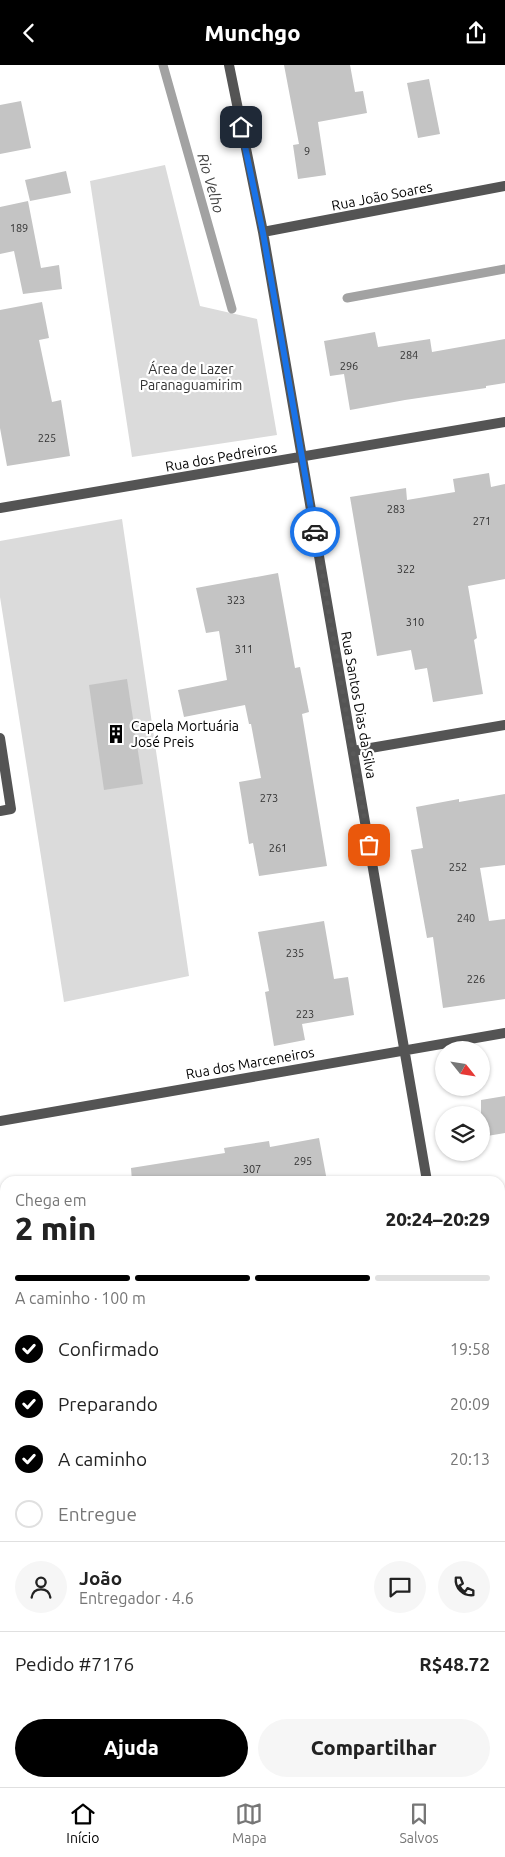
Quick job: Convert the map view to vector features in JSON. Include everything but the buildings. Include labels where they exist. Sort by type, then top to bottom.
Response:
[{"type":"street","name":"Rua Santos Dias da Silva","points":[[229,65],[263,233],[426,1176]]},
{"type":"street","name":"Rua João Soares","points":[[263,233],[505,186]]},
{"type":"street","name":"Rua dos Pedreiros","points":[[0,508],[505,422]]},
{"type":"street","points":[[353,751],[505,725]]},
{"type":"street","points":[[0,738],[5,810]]},
{"type":"street","name":"Rua dos Marceneiros","points":[[0,1121],[505,1033]]},
{"type":"green space","name":"Área de Lazer Paranaguamirim","points":[[165,165],[200,306],[257,319],[277,435],[132,457],[90,181]]},
{"type":"green space","points":[[122,519],[189,976],[64,1002],[0,597],[0,541]]},
{"type":"waterway","name":"Rio Velho","points":[[163,65],[232,309]]},
{"type":"waterway","name":"Rio Velho","points":[[347,298],[505,269]]},
{"type":"way so far","points":[[315,532],[369,845]]},
{"type":"place","name":"Capela Mortuária José Preis","points":[[116,734]]},
{"type":"route","points":[[241,127],[263,233],[315,532]]}]
